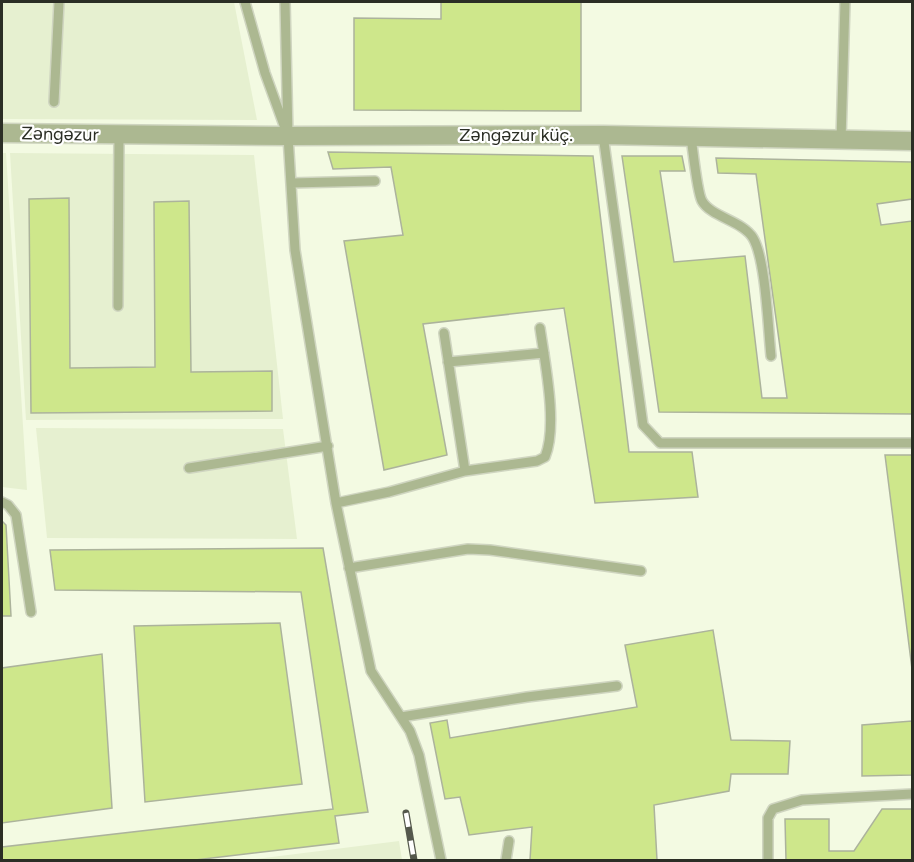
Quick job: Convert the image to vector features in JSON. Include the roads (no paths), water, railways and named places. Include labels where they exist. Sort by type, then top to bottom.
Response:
[{"type":"street","name":"Zəngəzur","points":[[2,133],[119,135]]},
{"type":"street","name":"Zəngəzur küç.","points":[[119,135],[603,135],[912,141]]},
{"type":"lane","points":[[54,102],[58,2]]},
{"type":"lane","points":[[245,2],[265,73],[288,136]]},
{"type":"lane","points":[[285,2],[288,136],[295,250],[336,503],[371,671],[410,731],[419,754],[441,861]]},
{"type":"lane","points":[[841,140],[845,2]]},
{"type":"lane","points":[[118,306],[119,135]]},
{"type":"lane","points":[[603,135],[643,424],[660,442],[912,442]]},
{"type":"lane","points":[[691,137],[701,200],[709,208],[752,236],[760,254],[771,356]]},
{"type":"lane","points":[[291,183],[375,182]]},
{"type":"lane","points":[[336,503],[389,492],[465,471],[537,461],[545,457],[550,445],[552,429],[540,328]]},
{"type":"lane","points":[[444,333],[465,471]]},
{"type":"lane","points":[[448,362],[544,352]]},
{"type":"lane","points":[[189,468],[328,447]]},
{"type":"lane","points":[[2,502],[16,514],[31,612]]},
{"type":"lane","points":[[350,567],[468,549],[641,571]]},
{"type":"lane","points":[[401,717],[527,697],[617,686]]},
{"type":"lane","points":[[768,861],[768,818],[773,809],[802,800],[912,794]]},
{"type":"lane","points":[[506,861],[509,841]]},
{"type":"railway","points":[[406,813],[414,860]]}]
